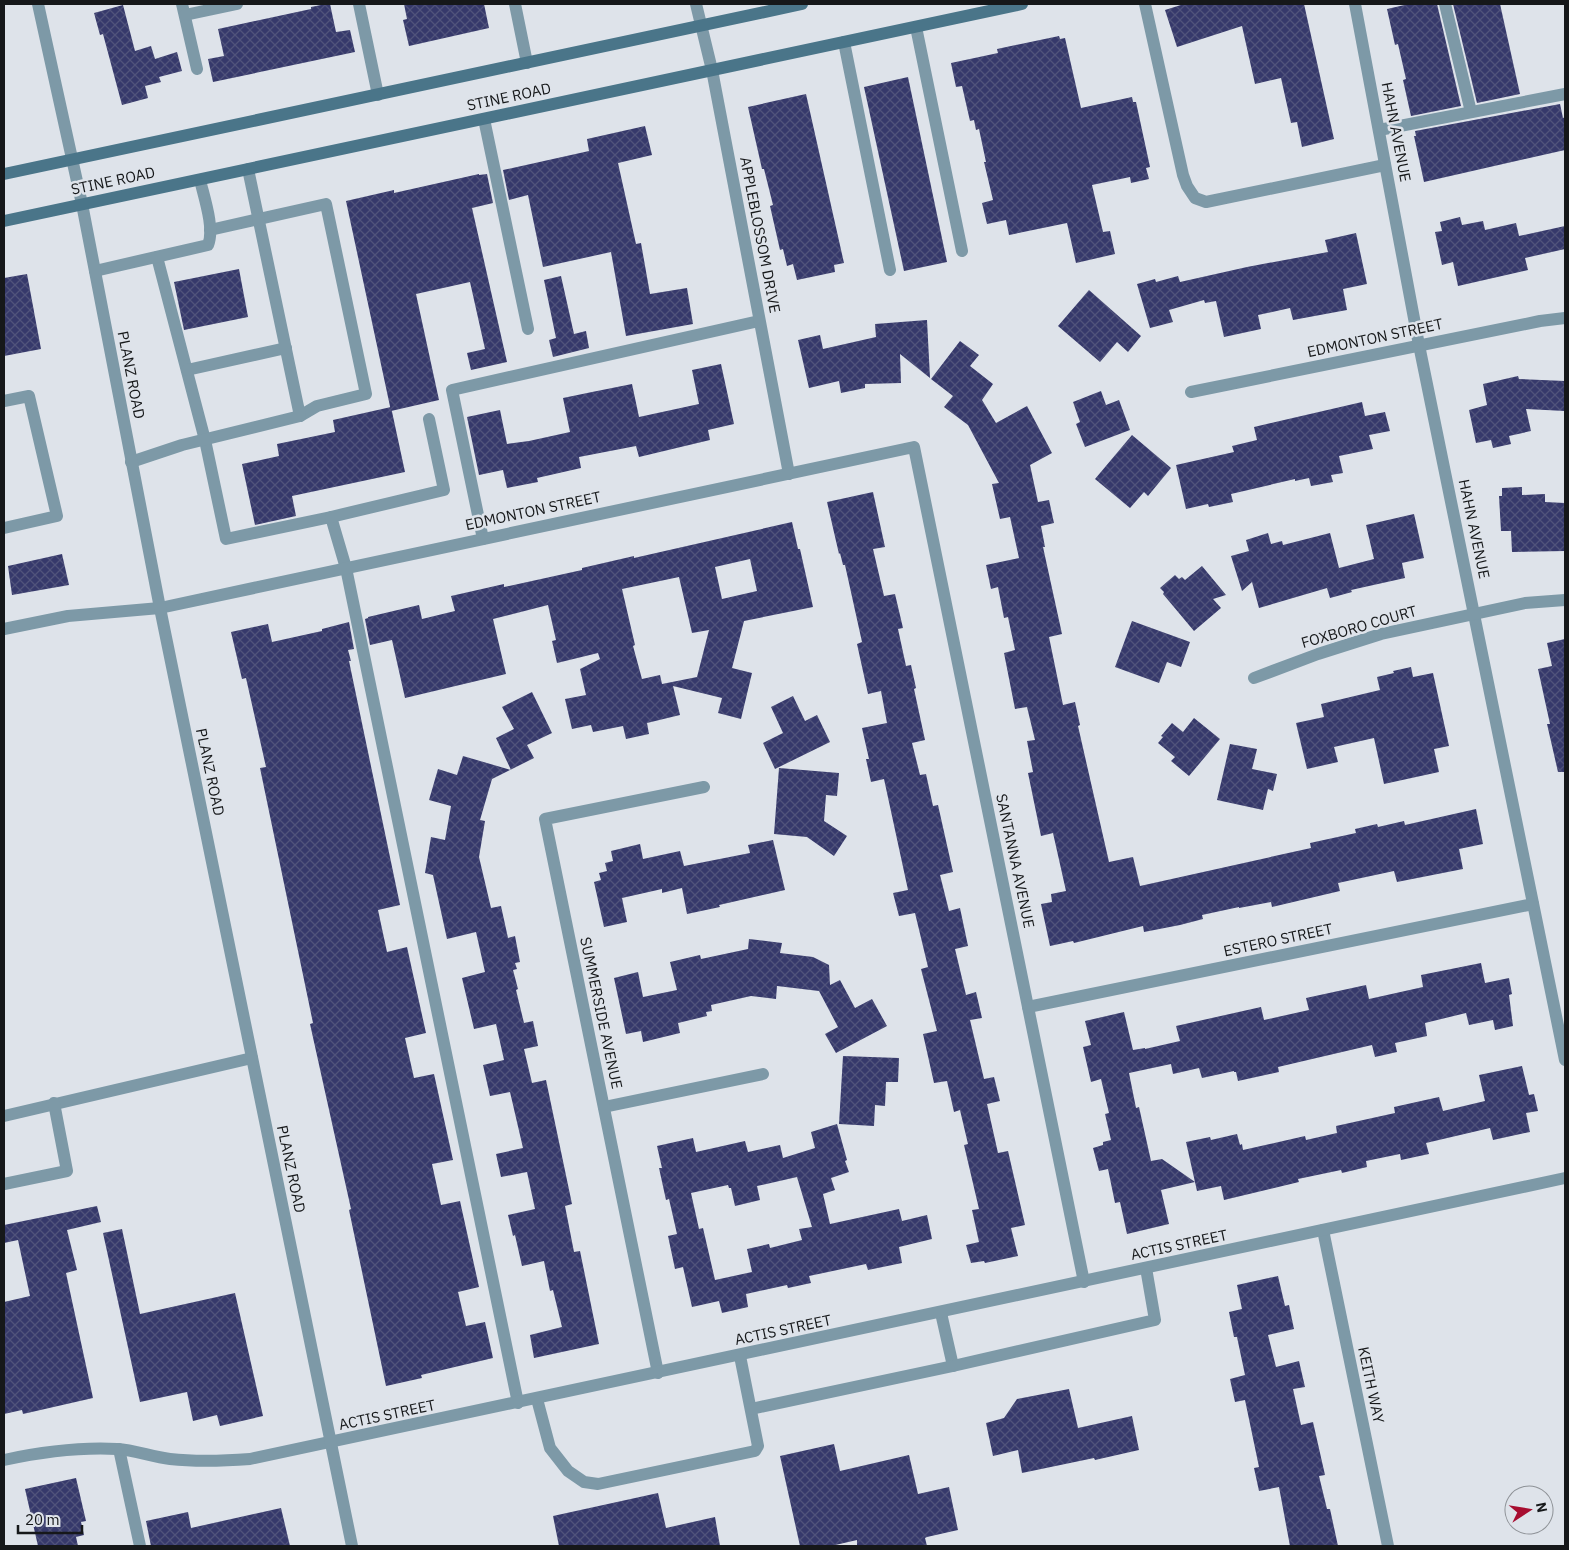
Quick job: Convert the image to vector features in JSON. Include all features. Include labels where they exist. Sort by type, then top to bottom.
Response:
[{"type":"main road","name":"STINE ROAD","points":[[4,174],[802,4]]},
{"type":"main road","name":"STINE ROAD","points":[[4,221],[1022,4]]},
{"type":"street","name":"PLANZ ROAD","points":[[38,4],[82,204],[160,608],[352,1546]]},
{"type":"street","points":[[197,68],[183,9],[237,4]]},
{"type":"street","points":[[360,4],[378,95]]},
{"type":"street","points":[[515,4],[527,63]]},
{"type":"street","name":"APPLEBLOSSOM DRIVE","points":[[696,4],[712,70],[789,474]]},
{"type":"street","points":[[1145,4],[1183,175],[1187,186],[1195,198],[1206,202],[1385,165]]},
{"type":"street","name":"HAHN AVENUE","points":[[1355,4],[1419,345],[1565,1060]]},
{"type":"street","points":[[1445,4],[1471,112]]},
{"type":"street","points":[[916,27],[962,251]]},
{"type":"street","points":[[844,42],[890,270]]},
{"type":"street","points":[[1379,130],[1565,94]]},
{"type":"street","points":[[484,119],[528,330]]},
{"type":"street","points":[[248,169],[300,416]]},
{"type":"street","points":[[94,271],[208,245],[211,238],[200,180]]},
{"type":"street","points":[[131,462],[182,445],[300,416],[317,406],[366,394],[326,204],[210,230]]},
{"type":"street","points":[[156,257],[205,440],[226,539],[331,517],[444,490],[429,420]]},
{"type":"street","name":"EDMONTON STREET","points":[[1191,392],[1540,321],[1565,318]]},
{"type":"street","points":[[483,539],[452,390],[760,321]]},
{"type":"street","points":[[187,370],[286,348]]},
{"type":"street","points":[[4,401],[29,396],[57,516],[4,528]]},
{"type":"street","name":"EDMONTON STREET","points":[[4,629],[68,616],[160,608],[914,447]]},
{"type":"street","name":"SANTANNA AVENUE","points":[[914,447],[1084,1282]]},
{"type":"street","points":[[331,517],[346,568],[518,1403]]},
{"type":"street","name":"FOXBORO COURT","points":[[1254,678],[1318,654],[1381,634],[1525,603],[1565,600]]},
{"type":"street","name":"SUMMERSIDE AVENUE","points":[[658,1373],[545,819],[704,786]]},
{"type":"street","name":"ESTERO STREET","points":[[1028,1007],[1534,904]]},
{"type":"street","points":[[4,1116],[252,1058]]},
{"type":"street","points":[[604,1107],[763,1074]]},
{"type":"street","points":[[4,1184],[67,1171],[54,1103]]},
{"type":"street","name":"ACTIS STREET","points":[[4,1460],[74,1449],[119,1449],[169,1459],[210,1462],[250,1459],[740,1356],[1565,1178]]},
{"type":"street","name":"KEITH WAY","points":[[1323,1230],[1388,1546]]},
{"type":"street","points":[[751,1409],[1156,1320],[1146,1268]]},
{"type":"street","points":[[941,1312],[953,1366]]},
{"type":"street","points":[[537,1399],[550,1448],[568,1470],[584,1482],[598,1484],[755,1451],[758,1446],[740,1356]]},
{"type":"street","points":[[119,1449],[140,1546]]},
{"type":"building","points":[[330,4],[336,32],[350,30],[355,52],[213,82],[208,59],[224,56],[218,29]]},
{"type":"building","points":[[404,4],[484,4],[489,28],[409,46],[403,20],[407,19]]},
{"type":"building","points":[[1184,4],[1304,4],[1334,139],[1302,147],[1297,122],[1291,123],[1281,78],[1255,84],[1242,26],[1177,47],[1165,10]]},
{"type":"building","points":[[1409,4],[1437,4],[1461,106],[1411,116],[1403,80],[1406,79],[1398,44],[1395,45],[1387,9]]},
{"type":"building","points":[[1453,4],[1500,4],[1520,94],[1477,103]]},
{"type":"building","points":[[123,5],[135,51],[151,46],[155,59],[177,52],[182,71],[159,77],[161,82],[145,86],[148,98],[122,105],[103,34],[100,35],[94,13]]},
{"type":"building","points":[[1059,36],[1060,39],[1065,38],[1081,108],[1132,97],[1133,102],[1136,102],[1150,167],[1146,168],[1149,179],[1131,183],[1130,177],[1092,185],[1103,232],[1110,231],[1115,254],[1076,263],[1067,223],[1009,235],[1006,220],[987,224],[982,203],[993,200],[979,129],[976,130],[974,120],[970,121],[962,86],[956,87],[951,63],[998,53],[997,49]]},
{"type":"building","points":[[908,77],[947,262],[904,271],[864,87]]},
{"type":"building","points":[[806,94],[844,263],[834,265],[835,272],[797,280],[793,264],[787,266],[783,249],[780,250],[770,206],[773,205],[764,169],[762,169],[748,107]]},
{"type":"building","points":[[1560,104],[1563,118],[1565,117],[1565,150],[1424,182],[1414,136],[1416,136],[1415,131]]},
{"type":"building","points":[[645,126],[652,155],[618,163],[636,244],[641,243],[650,294],[687,288],[693,324],[626,336],[611,252],[543,267],[528,195],[509,200],[503,170],[589,151],[587,139]]},
{"type":"building","points":[[479,174],[487,174],[493,203],[472,208],[507,362],[471,370],[467,353],[485,349],[470,282],[416,294],[439,400],[391,411],[346,201],[394,190],[394,193]]},
{"type":"building","points":[[1460,217],[1462,225],[1483,221],[1485,230],[1516,223],[1519,236],[1565,226],[1565,249],[1525,258],[1528,270],[1458,286],[1453,262],[1442,265],[1435,232],[1442,231],[1440,222]]},
{"type":"building","points":[[1356,233],[1367,284],[1343,289],[1347,310],[1293,320],[1290,308],[1258,315],[1261,329],[1224,337],[1216,301],[1205,303],[1204,300],[1169,310],[1173,322],[1150,328],[1137,284],[1155,279],[1156,282],[1178,276],[1180,282],[1328,252],[1325,240]]},
{"type":"building","points":[[239,269],[248,317],[184,330],[174,282]]},
{"type":"building","points":[[27,274],[41,349],[4,356],[4,278]]},
{"type":"building","points":[[561,276],[574,334],[586,331],[589,348],[553,357],[549,340],[556,338],[544,280]]},
{"type":"building","points":[[1089,290],[1141,336],[1128,352],[1117,342],[1100,362],[1058,326]]},
{"type":"building","points":[[927,320],[930,378],[900,354],[901,383],[865,384],[865,388],[841,393],[839,381],[809,388],[798,340],[820,335],[823,349],[876,337],[875,324]]},
{"type":"building","points":[[960,341],[979,355],[970,366],[993,384],[982,400],[996,423],[1027,406],[1052,453],[1030,465],[1038,502],[1049,500],[1054,523],[1041,526],[1045,547],[1043,547],[1062,634],[1049,637],[1063,705],[1075,702],[1080,725],[1078,726],[1109,862],[1133,857],[1140,886],[1311,848],[1310,843],[1356,833],[1355,829],[1377,824],[1378,827],[1404,821],[1405,825],[1476,809],[1483,844],[1459,849],[1463,869],[1397,882],[1394,871],[1338,883],[1340,891],[1272,907],[1271,902],[1239,907],[1202,915],[1203,919],[1180,925],[1144,932],[1143,926],[1074,943],[1073,941],[1050,946],[1041,904],[1052,902],[1051,894],[1066,891],[1053,833],[1041,836],[1028,773],[1033,772],[1027,741],[1035,740],[1027,707],[1015,709],[1004,653],[1015,650],[1008,617],[1004,618],[998,587],[991,589],[986,565],[1019,558],[1010,517],[1000,519],[992,484],[999,483],[968,425],[944,407],[953,396],[931,379]]},
{"type":"building","points":[[721,364],[734,424],[708,430],[710,440],[639,457],[636,446],[579,457],[581,468],[537,478],[538,482],[507,488],[503,470],[479,475],[467,417],[500,410],[507,444],[529,441],[570,432],[563,398],[632,384],[639,417],[699,404],[692,370]]},
{"type":"building","points":[[1518,376],[1519,379],[1565,381],[1565,411],[1526,409],[1531,431],[1509,436],[1511,444],[1493,448],[1491,440],[1476,443],[1469,410],[1487,405],[1483,384]]},
{"type":"building","points":[[1101,391],[1106,405],[1119,400],[1130,430],[1085,447],[1076,424],[1080,422],[1073,402]]},
{"type":"building","points":[[1362,402],[1365,416],[1385,412],[1390,431],[1369,435],[1373,449],[1339,456],[1343,473],[1331,475],[1333,482],[1311,486],[1309,478],[1295,481],[1295,479],[1231,494],[1233,502],[1209,507],[1208,504],[1186,509],[1176,465],[1234,452],[1232,446],[1257,440],[1254,427]]},
{"type":"building","points":[[391,407],[405,472],[292,496],[296,516],[255,525],[242,464],[279,456],[277,444],[335,432],[333,420]]},
{"type":"building","points":[[1132,435],[1171,468],[1148,496],[1144,492],[1130,508],[1095,479]]},
{"type":"building","points":[[1522,487],[1522,495],[1545,494],[1545,502],[1565,503],[1565,551],[1512,552],[1511,531],[1501,531],[1499,496],[1502,496],[1502,488]]},
{"type":"building","points":[[873,492],[885,547],[873,549],[884,596],[895,594],[903,628],[898,629],[906,666],[911,665],[925,740],[912,743],[920,775],[926,774],[933,806],[938,805],[953,872],[940,875],[949,911],[960,908],[968,946],[955,949],[966,995],[976,992],[982,1018],[970,1020],[984,1079],[994,1077],[1000,1101],[987,1104],[998,1153],[1008,1151],[1025,1225],[1011,1228],[1018,1256],[985,1263],[984,1261],[971,1263],[966,1245],[979,1242],[972,1210],[979,1209],[964,1145],[968,1144],[960,1110],[954,1112],[947,1081],[934,1083],[923,1034],[937,1031],[921,969],[928,967],[915,913],[899,916],[893,893],[908,890],[884,779],[871,782],[866,759],[869,759],[862,728],[887,723],[881,691],[868,694],[857,644],[862,642],[845,565],[843,565],[839,554],[827,502]]},
{"type":"building","points":[[1414,514],[1424,558],[1402,563],[1405,578],[1351,590],[1352,592],[1330,598],[1327,588],[1259,608],[1252,582],[1242,591],[1231,556],[1249,551],[1246,540],[1268,533],[1271,544],[1282,541],[1283,545],[1330,533],[1339,568],[1374,559],[1366,525]]},
{"type":"building","points":[[792,522],[813,607],[744,621],[732,668],[752,673],[741,719],[718,713],[722,698],[673,686],[680,715],[647,723],[649,734],[626,739],[623,726],[593,732],[591,725],[572,729],[565,699],[586,695],[580,669],[600,659],[598,653],[557,663],[552,641],[556,640],[548,605],[493,619],[506,674],[405,698],[392,640],[370,645],[365,619],[368,617],[419,605],[422,619],[455,611],[451,596],[582,570],[582,568],[634,556],[634,558]],"holes":[[[750,559],[757,591],[722,599],[715,567]],[[679,577],[692,633],[709,630],[697,677],[662,684],[660,675],[642,679],[633,646],[635,645],[622,589]]]},
{"type":"building","points":[[62,554],[69,585],[12,595],[8,566]]},
{"type":"building","points":[[1202,566],[1226,595],[1213,599],[1221,608],[1194,631],[1160,588],[1175,575],[1179,579],[1182,577],[1185,580]]},
{"type":"building","points":[[1132,621],[1190,642],[1181,667],[1167,662],[1159,683],[1115,667]]},
{"type":"building","points":[[349,622],[354,649],[348,650],[351,661],[349,661],[400,905],[378,910],[387,952],[407,947],[426,1033],[405,1038],[414,1078],[434,1074],[453,1160],[432,1164],[441,1205],[460,1201],[479,1287],[458,1292],[466,1326],[485,1322],[493,1358],[421,1375],[422,1378],[386,1386],[349,1210],[351,1209],[310,1024],[313,1023],[260,768],[266,767],[246,678],[242,679],[231,632],[268,624],[272,642],[322,631],[322,629]]},
{"type":"building","points":[[1565,639],[1565,772],[1558,772],[1547,724],[1550,724],[1538,669],[1552,666],[1547,643]]},
{"type":"building","points":[[1411,667],[1413,677],[1433,673],[1449,746],[1434,749],[1439,772],[1384,784],[1374,738],[1334,747],[1338,762],[1307,769],[1296,723],[1324,717],[1321,704],[1380,690],[1377,677]]},
{"type":"building","points":[[532,692],[552,733],[527,745],[534,758],[511,770],[496,738],[514,729],[502,707]]},
{"type":"building","points":[[793,696],[805,721],[817,715],[830,742],[775,769],[763,743],[783,733],[771,707]]},
{"type":"building","points":[[1194,718],[1220,739],[1189,776],[1171,761],[1175,757],[1158,743],[1163,737],[1161,736],[1172,723],[1183,732]]},
{"type":"building","points":[[1230,744],[1257,749],[1252,769],[1277,774],[1273,791],[1268,789],[1263,810],[1217,800]]},
{"type":"building","points":[[463,756],[510,770],[492,779],[480,820],[485,821],[479,857],[491,908],[501,906],[508,938],[515,936],[520,962],[515,963],[517,969],[513,970],[518,989],[516,990],[524,1023],[533,1021],[538,1046],[524,1049],[532,1083],[546,1080],[572,1204],[565,1206],[574,1252],[580,1251],[599,1344],[534,1358],[530,1335],[562,1327],[553,1290],[550,1291],[544,1261],[522,1266],[508,1215],[535,1209],[527,1172],[501,1177],[496,1154],[523,1148],[510,1092],[490,1096],[483,1065],[504,1060],[496,1024],[474,1029],[462,978],[485,972],[476,932],[447,939],[433,875],[425,873],[431,837],[445,840],[451,806],[429,800],[438,769],[457,775]]},
{"type":"building","points":[[779,768],[839,773],[837,796],[826,795],[824,821],[847,836],[834,856],[807,837],[774,834]]},
{"type":"building","points":[[773,840],[785,890],[687,914],[682,888],[662,893],[662,889],[622,898],[627,922],[604,927],[594,882],[601,880],[599,873],[607,871],[605,863],[613,861],[611,851],[640,844],[643,859],[680,851],[684,866],[750,853],[748,845]]},
{"type":"building","points":[[749,939],[782,943],[780,953],[813,957],[829,965],[830,985],[840,980],[855,1008],[872,999],[887,1026],[836,1053],[825,1034],[838,1027],[819,991],[777,986],[776,999],[751,996],[711,1005],[712,1011],[706,1012],[707,1016],[678,1023],[680,1033],[643,1042],[641,1031],[626,1034],[614,978],[638,972],[643,997],[677,990],[670,962],[700,955],[701,959],[748,949]]},
{"type":"building","points":[[1481,963],[1485,983],[1509,978],[1512,994],[1509,995],[1513,1026],[1495,1030],[1493,1020],[1469,1025],[1466,1013],[1425,1023],[1427,1036],[1395,1043],[1397,1052],[1375,1057],[1372,1045],[1278,1067],[1279,1072],[1238,1081],[1234,1071],[1202,1078],[1199,1068],[1173,1074],[1171,1064],[1129,1073],[1136,1108],[1139,1107],[1151,1161],[1162,1159],[1195,1182],[1161,1190],[1169,1224],[1127,1234],[1120,1202],[1115,1203],[1108,1169],[1099,1171],[1093,1148],[1111,1140],[1105,1114],[1109,1113],[1101,1079],[1091,1082],[1083,1047],[1091,1045],[1085,1021],[1124,1012],[1133,1050],[1145,1049],[1180,1041],[1176,1026],[1261,1007],[1264,1020],[1309,1010],[1306,998],[1366,985],[1369,999],[1423,987],[1421,975]]},
{"type":"building","points":[[843,1056],[899,1058],[898,1082],[886,1082],[885,1106],[875,1105],[874,1126],[839,1124]]},
{"type":"building","points":[[1522,1066],[1529,1095],[1534,1094],[1538,1111],[1526,1113],[1530,1132],[1493,1140],[1490,1128],[1426,1143],[1429,1154],[1401,1160],[1400,1154],[1366,1161],[1367,1167],[1342,1173],[1341,1170],[1298,1179],[1299,1182],[1224,1200],[1221,1186],[1197,1191],[1186,1142],[1210,1137],[1211,1140],[1237,1134],[1243,1150],[1305,1136],[1306,1140],[1337,1133],[1336,1126],[1395,1113],[1394,1107],[1439,1097],[1443,1111],[1485,1101],[1479,1075]]},
{"type":"building","points":[[837,1124],[847,1160],[845,1161],[849,1172],[831,1178],[835,1190],[823,1194],[830,1224],[899,1209],[902,1221],[927,1215],[932,1239],[899,1247],[902,1263],[868,1270],[866,1264],[809,1276],[811,1283],[788,1288],[787,1285],[746,1294],[748,1307],[722,1313],[719,1301],[692,1307],[683,1267],[675,1269],[668,1236],[677,1234],[669,1199],[666,1200],[659,1168],[662,1168],[657,1146],[693,1138],[696,1152],[745,1141],[748,1152],[780,1145],[783,1158],[815,1148],[811,1132]],"holes":[[[797,1177],[812,1227],[799,1229],[802,1240],[770,1248],[769,1244],[747,1249],[752,1272],[715,1280],[703,1228],[699,1229],[691,1193],[728,1185],[731,1188],[735,1206],[760,1200],[757,1186]]]},
{"type":"building","points":[[97,1206],[101,1222],[67,1230],[77,1270],[66,1273],[93,1398],[23,1414],[22,1410],[4,1414],[4,1302],[30,1296],[18,1240],[4,1243],[4,1225]]},
{"type":"building","points":[[122,1229],[140,1314],[235,1293],[263,1416],[220,1426],[217,1415],[193,1421],[187,1392],[140,1402],[103,1233]]},
{"type":"building","points":[[1278,1276],[1285,1306],[1289,1305],[1294,1329],[1268,1335],[1276,1367],[1299,1361],[1305,1387],[1293,1389],[1301,1425],[1313,1422],[1325,1475],[1319,1476],[1327,1509],[1330,1509],[1338,1546],[1290,1546],[1279,1487],[1259,1491],[1254,1468],[1259,1467],[1245,1400],[1235,1402],[1230,1379],[1245,1375],[1237,1337],[1234,1337],[1229,1312],[1242,1309],[1237,1285]]},
{"type":"building","points":[[1069,1389],[1078,1428],[1132,1416],[1139,1450],[1022,1473],[1018,1450],[993,1456],[986,1423],[1004,1418],[1017,1399]]},
{"type":"building","points":[[834,1444],[840,1471],[909,1455],[918,1494],[949,1487],[958,1530],[925,1538],[927,1546],[857,1546],[857,1540],[831,1546],[800,1546],[780,1456]]},
{"type":"building","points":[[76,1478],[86,1521],[81,1522],[84,1535],[76,1537],[78,1546],[38,1546],[25,1489]]},
{"type":"building","points":[[658,1493],[666,1528],[715,1517],[720,1546],[559,1546],[553,1516]]},
{"type":"building","points":[[281,1508],[290,1546],[151,1546],[146,1521],[188,1512],[191,1528]]}]
